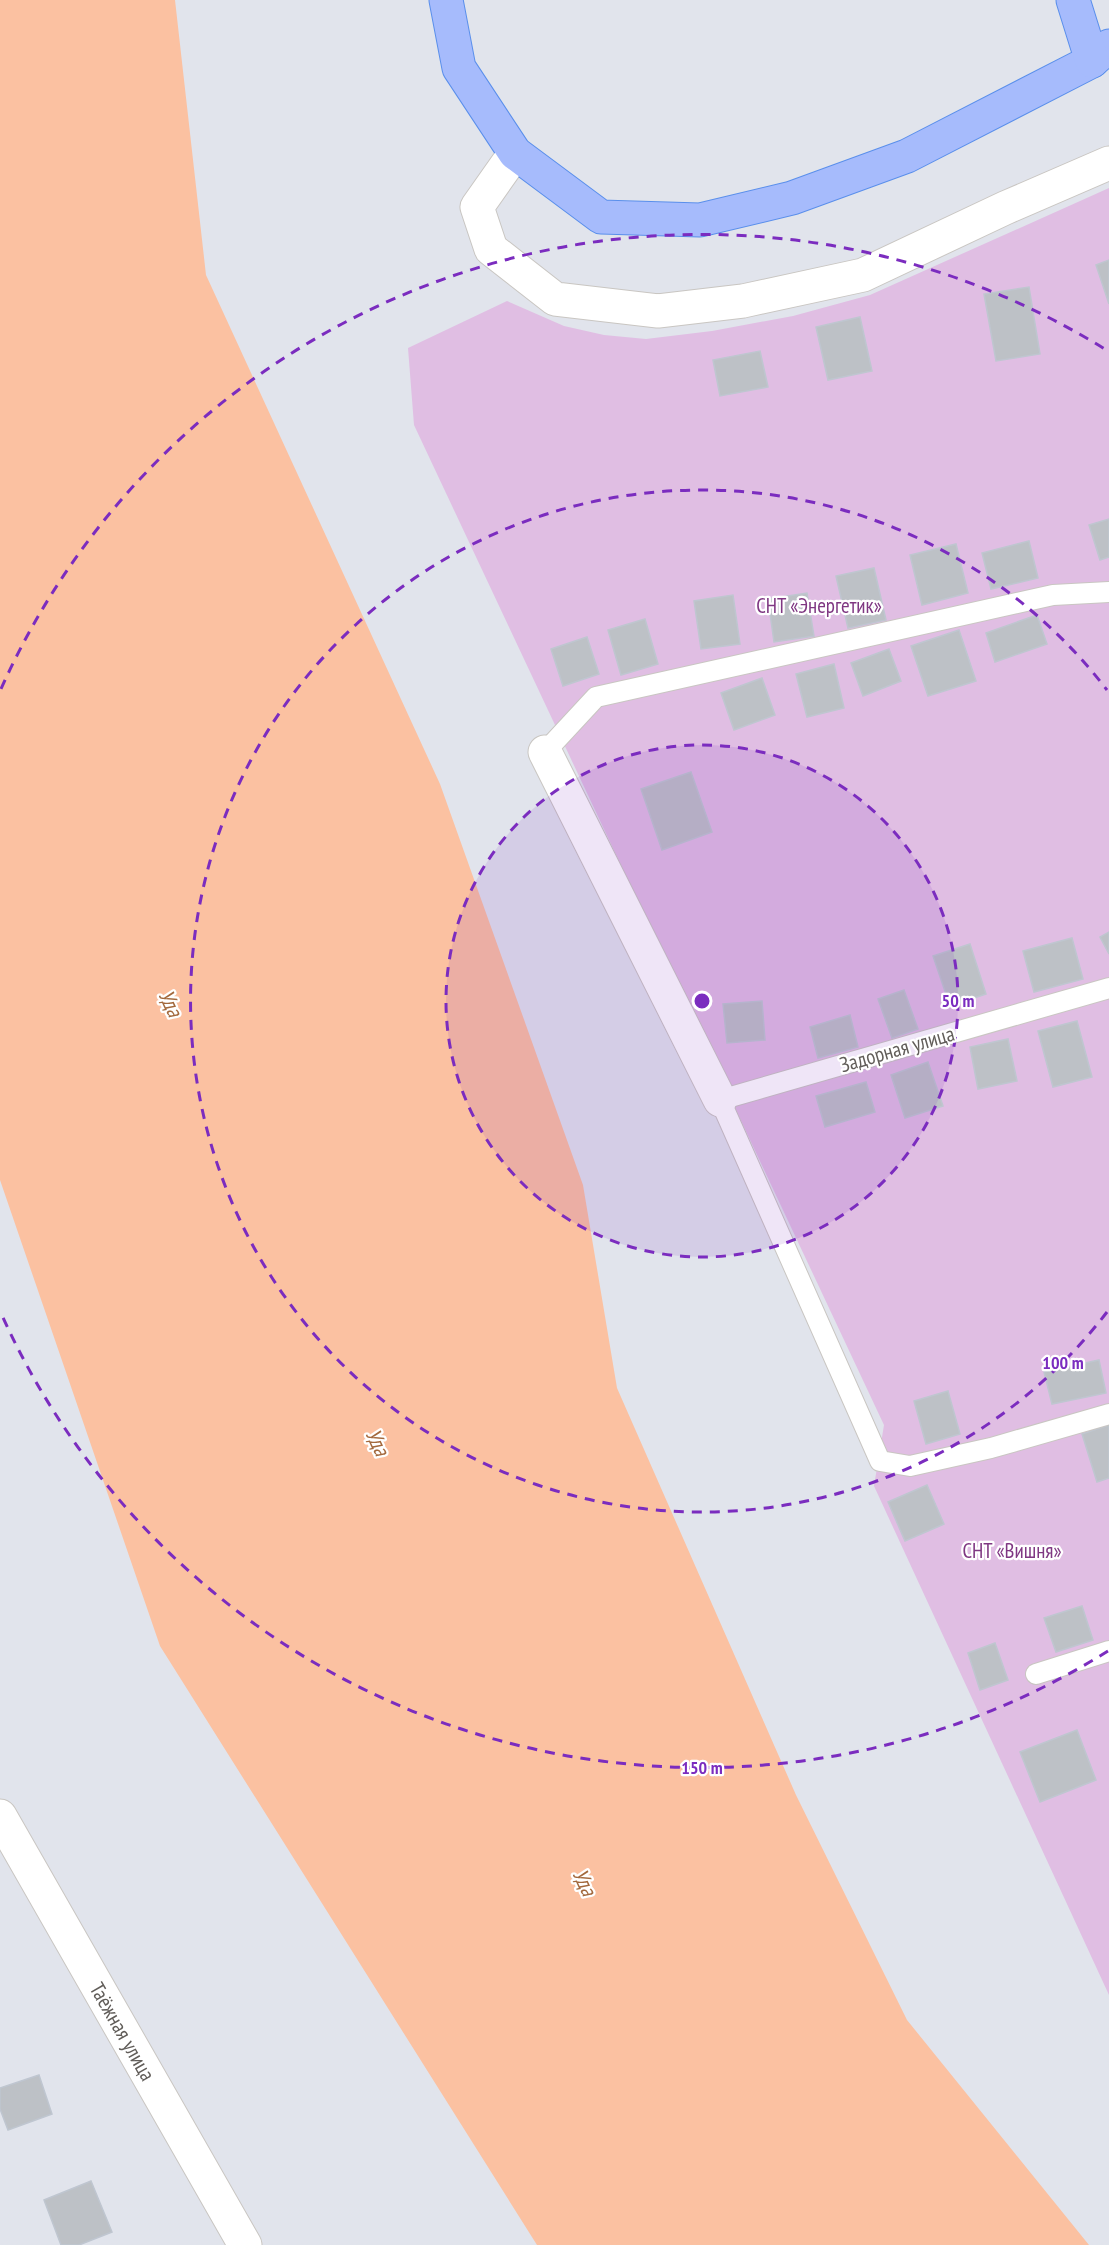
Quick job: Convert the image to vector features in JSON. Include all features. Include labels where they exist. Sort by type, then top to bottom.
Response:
[{"type":"main road","points":[[447,0],[459,68],[515,153],[601,217],[700,220],[792,198],[907,156],[1100,54],[1073,0]]},
{"type":"street","points":[[515,153],[477,207],[491,249],[555,299],[658,311],[743,301],[863,275],[1005,208],[1109,163]]},
{"type":"street","points":[[545,752],[720,1100]]},
{"type":"street","name":"Таёжная улица","points":[[0,1816],[245,2245]]},
{"type":"lane","points":[[545,752],[596,697],[1053,595],[1109,592]]},
{"type":"lane","name":"Задорная улица","points":[[720,1100],[1109,988]]},
{"type":"lane","points":[[720,1100],[880,1461],[910,1466],[991,1448],[1109,1414]]},
{"type":"lane","points":[[1036,1674],[1109,1652]]},
{"type":"green space","name":"СНТ «Энергетик»","points":[[1109,188],[1109,1995],[874,1486],[884,1425],[414,425],[408,348],[507,301],[564,326],[604,335],[646,339],[712,331],[793,316],[870,295]]},
{"type":"water","name":"Уда","points":[[0,0],[175,0],[206,275],[440,784],[583,1185],[617,1388],[796,1795],[907,2020],[1089,2245],[537,2245],[160,1646],[0,1180]]},
{"type":"building","points":[[1109,260],[1109,304],[1096,265]]},
{"type":"building","points":[[1029,287],[1040,354],[996,361],[984,294]]},
{"type":"building","points":[[860,317],[872,371],[828,380],[816,327]]},
{"type":"building","points":[[760,351],[768,387],[720,396],[713,360]]},
{"type":"building","points":[[1109,519],[1109,557],[1100,560],[1089,525]]},
{"type":"building","points":[[1029,541],[1038,578],[991,589],[982,553]]},
{"type":"building","points":[[956,544],[968,593],[922,605],[910,555]]},
{"type":"building","points":[[874,568],[886,620],[848,628],[836,576]]},
{"type":"building","points":[[807,593],[814,636],[774,642],[768,599]]},
{"type":"building","points":[[733,595],[740,644],[701,649],[694,601]]},
{"type":"building","points":[[1037,615],[1047,644],[995,662],[986,633]]},
{"type":"building","points":[[645,619],[658,664],[621,675],[608,630]]},
{"type":"building","points":[[959,630],[976,681],[928,696],[911,646]]},
{"type":"building","points":[[587,637],[599,674],[563,686],[551,649]]},
{"type":"building","points":[[889,649],[901,681],[863,696],[851,663]]},
{"type":"building","points":[[834,664],[844,708],[807,717],[796,674]]},
{"type":"building","points":[[762,678],[775,715],[734,730],[721,693]]},
{"type":"building","points":[[691,772],[712,832],[662,850],[641,789]]},
{"type":"building","points":[[1109,932],[1109,954],[1100,937]]},
{"type":"building","points":[[1072,938],[1083,979],[1034,992],[1023,951]]},
{"type":"building","points":[[970,944],[986,994],[950,1006],[933,956]]},
{"type":"building","points":[[904,990],[918,1029],[892,1038],[878,999]]},
{"type":"building","points":[[762,1001],[765,1040],[727,1043],[723,1004]]},
{"type":"building","points":[[850,1015],[858,1047],[818,1058],[810,1027]]},
{"type":"building","points":[[1077,1021],[1092,1077],[1053,1087],[1038,1031]]},
{"type":"building","points":[[1008,1039],[1017,1081],[978,1089],[970,1047]]},
{"type":"building","points":[[928,1062],[943,1106],[905,1118],[891,1075]]},
{"type":"building","points":[[866,1082],[875,1112],[825,1127],[816,1096]]},
{"type":"building","points":[[1099,1360],[1106,1393],[1052,1404],[1044,1372]]},
{"type":"building","points":[[948,1391],[960,1434],[926,1444],[914,1401]]},
{"type":"building","points":[[1109,1425],[1109,1478],[1097,1482],[1082,1434]]},
{"type":"building","points":[[927,1485],[944,1524],[905,1541],[888,1502]]},
{"type":"building","points":[[1082,1606],[1093,1640],[1056,1652],[1044,1618]]},
{"type":"building","points":[[995,1643],[1008,1680],[980,1690],[968,1653]]},
{"type":"building","points":[[1077,1730],[1096,1780],[1040,1802],[1020,1752]]},
{"type":"building","points":[[39,2075],[52,2114],[8,2130],[0,2109],[0,2088]]},
{"type":"building","points":[[91,2181],[112,2232],[79,2245],[61,2245],[44,2200]]},
{"type":"park label","name":"СНТ «Вишня»","points":[[1012,1550]]}]
